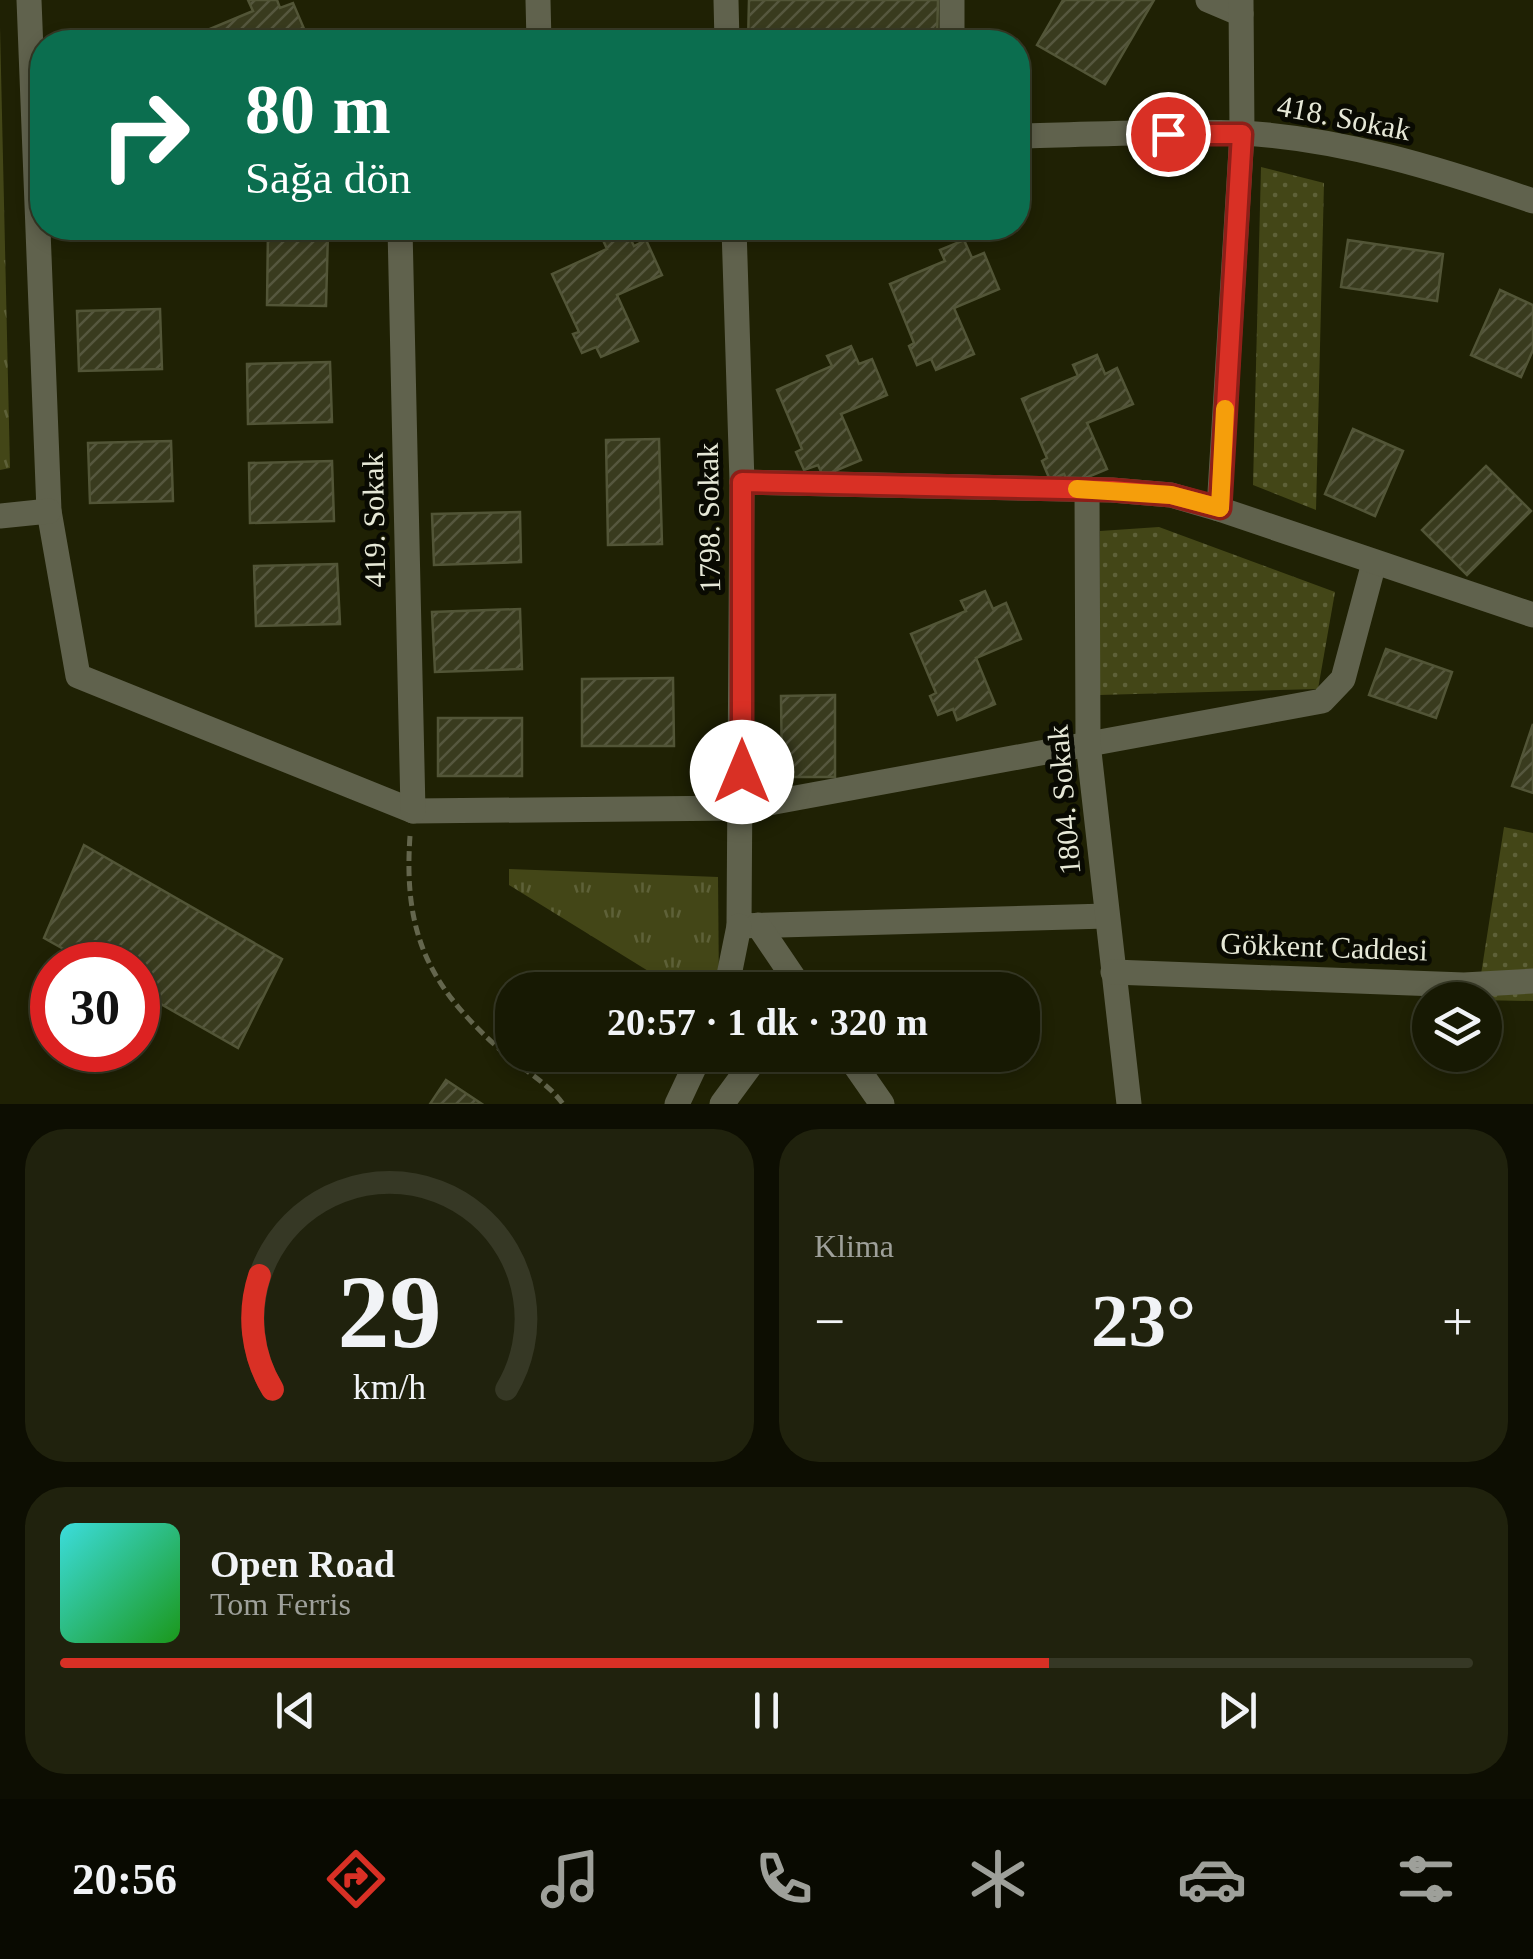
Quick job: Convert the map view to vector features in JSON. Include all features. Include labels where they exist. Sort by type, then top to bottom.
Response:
[{"type":"street","points":[[28,0],[30,30]]},
{"type":"street","points":[[538,0],[539,30]]},
{"type":"street","points":[[726,0],[727,30]]},
{"type":"street","points":[[952,0],[952,30]]},
{"type":"street","points":[[1208,0],[1241,7],[1242,134],[1220,508]]},
{"type":"street","name":"418. Sokak","points":[[1030,136],[1242,134],[1370,153],[1533,201]]},
{"type":"street","points":[[41,240],[48,511],[78,676],[413,811],[742,808],[1322,701],[1343,679],[1374,563]]},
{"type":"street","name":"419. Sokak","points":[[400,240],[413,811]]},
{"type":"street","name":"1798. Sokak","points":[[732,972],[748,925],[742,808],[742,482],[734,240]]},
{"type":"street","points":[[742,482],[1087,489],[1171,495],[1220,508],[1533,616]]},
{"type":"street","name":"1804. Sokak","points":[[1087,489],[1088,743],[1129,1104]]},
{"type":"street","points":[[0,516],[48,511]]},
{"type":"street","points":[[748,925],[1107,916]]},
{"type":"street","points":[[748,925],[787,972]]},
{"type":"street","name":"Gökkent Caddesi","points":[[1113,972],[1464,985],[1533,981]]},
{"type":"street","points":[[677,1104],[692,1072]]},
{"type":"street","points":[[722,1104],[746,1072]]},
{"type":"street","points":[[860,1072],[882,1104]]},
{"type":"path","points":[[413,811],[409,892],[416,934],[428,964],[483,1034],[564,1104]]},
{"type":"green space","points":[[0,27],[10,468],[0,470]]},
{"type":"green space","points":[[1261,167],[1324,183],[1316,510],[1253,485]]},
{"type":"green space","points":[[1159,527],[1335,592],[1318,689],[1099,695],[1100,531]]},
{"type":"green space","points":[[1504,827],[1533,833],[1533,1001],[1502,1000],[1502,982],[1480,982]]},
{"type":"green space","points":[[509,869],[718,877],[719,972],[650,972],[509,885]]},
{"type":"building","points":[[248,0],[277,0],[280,8],[293,3],[305,30],[208,30],[253,11]]},
{"type":"building","points":[[749,0],[938,0],[937,30],[748,30]]},
{"type":"building","points":[[1063,0],[1154,0],[1105,84],[1037,45]]},
{"type":"building","points":[[268,240],[328,240],[326,306],[267,305]]},
{"type":"building","points":[[603,240],[631,240],[634,246],[646,240],[662,275],[617,295],[638,341],[601,357],[596,347],[582,353],[573,334],[579,332],[552,274],[607,249]]},
{"type":"building","points":[[964,240],[972,258],[984,253],[999,289],[954,308],[974,354],[936,370],[931,359],[917,365],[909,346],[914,343],[890,284],[945,261],[940,250]]},
{"type":"building","points":[[1348,240],[1443,254],[1437,301],[1341,287]]},
{"type":"building","points":[[1500,290],[1533,305],[1533,350],[1521,377],[1471,355]]},
{"type":"building","points":[[160,309],[162,369],[79,371],[77,311]]},
{"type":"building","points":[[851,346],[859,364],[872,359],[887,395],[841,414],[861,460],[823,476],[818,465],[804,470],[796,452],[802,449],[777,390],[832,366],[827,356]]},
{"type":"building","points":[[1097,355],[1105,374],[1117,368],[1133,404],[1087,423],[1107,469],[1069,485],[1064,474],[1050,480],[1042,461],[1047,458],[1022,399],[1078,376],[1073,365]]},
{"type":"building","points":[[330,362],[332,422],[248,424],[247,364]]},
{"type":"building","points":[[1353,429],[1403,451],[1375,516],[1325,494]]},
{"type":"building","points":[[659,439],[662,544],[608,545],[606,440]]},
{"type":"building","points":[[171,441],[173,501],[90,503],[88,443]]},
{"type":"building","points":[[332,461],[334,521],[250,523],[249,463]]},
{"type":"building","points":[[1486,466],[1531,511],[1467,575],[1422,530]]},
{"type":"building","points":[[520,512],[521,562],[434,565],[432,514]]},
{"type":"building","points":[[337,564],[340,624],[256,626],[254,566]]},
{"type":"building","points":[[985,591],[993,609],[1006,603],[1021,639],[976,658],[995,704],[957,720],[953,709],[938,715],[930,696],[936,693],[911,634],[966,611],[961,601]]},
{"type":"building","points":[[520,609],[522,669],[435,672],[432,612]]},
{"type":"building","points":[[1386,649],[1452,672],[1436,718],[1369,695]]},
{"type":"building","points":[[673,678],[674,746],[582,746],[582,679]]},
{"type":"building","points":[[835,695],[835,777],[782,777],[781,696]]},
{"type":"building","points":[[438,718],[522,718],[522,776],[438,776]]},
{"type":"building","points":[[1533,724],[1533,793],[1512,786]]},
{"type":"building","points":[[84,845],[282,959],[238,1048],[160,1004],[160,942],[51,942],[44,938]]},
{"type":"building","points":[[446,1080],[482,1104],[430,1104]]},
{"type":"slow traffic","points":[[1077,489],[1171,495],[1220,508],[1225,409]]},
{"type":"route","points":[[742,772],[742,482],[1112,490],[1171,495],[1220,508],[1242,134],[1168,134]]}]
